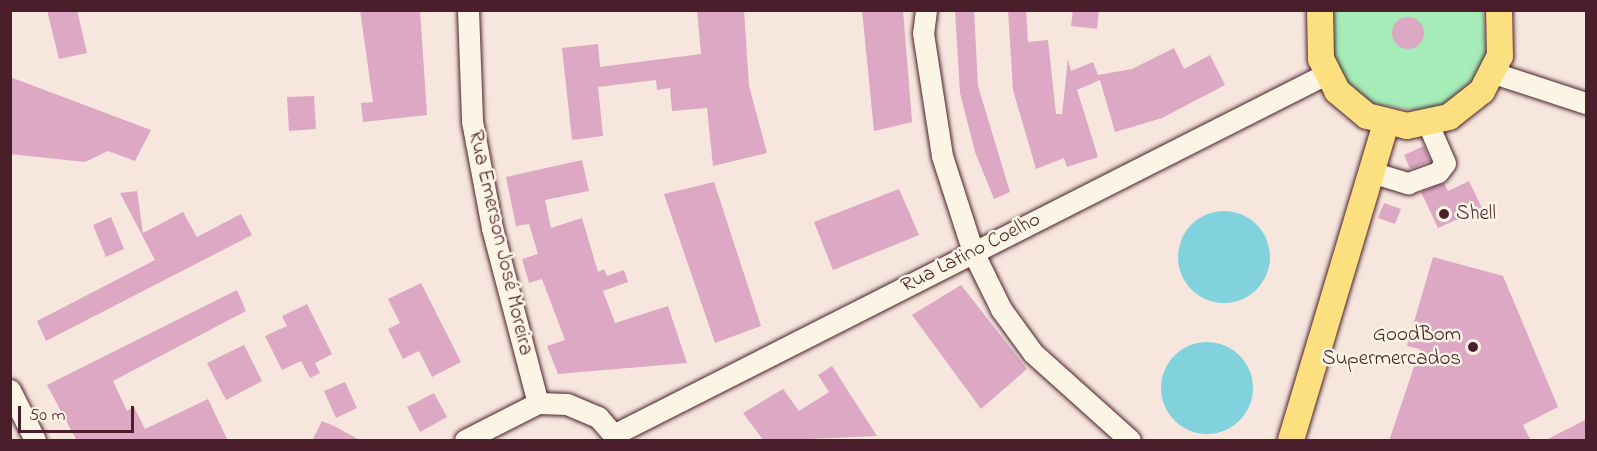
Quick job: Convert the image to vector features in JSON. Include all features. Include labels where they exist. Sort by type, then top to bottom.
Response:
[{"type":"main road","points":[[1320,11],[1318,43],[1326,74],[1350,105],[1386,123],[1428,124],[1467,106],[1494,73],[1502,38],[1499,10]]},
{"type":"main road","points":[[1291,441],[1386,123]]},
{"type":"street","name":"Rua Emerson José Moreira","points":[[468,10],[472,122],[492,228],[538,403]]},
{"type":"street","points":[[926,10],[924,33],[942,156],[973,252],[1001,309],[1033,353],[1130,441]]},
{"type":"street","points":[[1494,73],[1587,103]]},
{"type":"street","name":"Rua Latino Coelho","points":[[618,437],[973,252],[1326,74]]},
{"type":"street","points":[[1371,172],[1408,183],[1438,172],[1445,163],[1428,124]]},
{"type":"street","points":[[10,390],[35,441]]},
{"type":"street","points":[[465,441],[538,403],[567,404],[598,417],[618,437]]},
{"type":"green space","points":[[1333,11],[1483,11],[1486,51],[1480,73],[1448,104],[1426,112],[1369,103],[1341,75],[1332,54]]},
{"type":"water","points":[[1224,211],[1242,215],[1256,225],[1266,239],[1270,257],[1266,275],[1256,289],[1242,299],[1224,303],[1206,299],[1192,289],[1182,275],[1178,257],[1182,239],[1192,225],[1206,215]]},
{"type":"water","points":[[1207,342],[1225,346],[1239,356],[1249,370],[1253,388],[1249,406],[1239,420],[1225,430],[1207,434],[1189,430],[1175,420],[1165,406],[1161,388],[1165,370],[1175,356],[1189,346]]},
{"type":"building","points":[[47,10],[77,10],[87,53],[59,59]]},
{"type":"building","points":[[360,10],[420,10],[427,115],[363,122],[361,103],[373,102]]},
{"type":"building","points":[[697,10],[744,10],[749,86],[767,153],[713,166],[707,108],[672,111],[670,88],[657,90],[656,80],[598,87],[603,136],[572,140],[562,48],[598,44],[600,67],[701,54]]},
{"type":"building","points":[[862,10],[903,10],[912,122],[874,131]]},
{"type":"building","points":[[955,10],[974,10],[978,86],[1010,192],[994,199],[975,152],[960,93]]},
{"type":"building","points":[[1008,10],[1026,10],[1028,42],[1048,40],[1056,114],[1062,114],[1068,59],[1071,71],[1093,62],[1098,75],[1132,69],[1174,48],[1184,69],[1210,55],[1225,85],[1162,118],[1115,132],[1100,80],[1077,90],[1098,157],[1067,167],[1064,158],[1036,169],[1013,90]]},
{"type":"building","points":[[1073,10],[1099,10],[1097,29],[1071,26]]},
{"type":"building","points":[[1408,17],[1419,22],[1424,33],[1419,44],[1408,49],[1397,44],[1392,33],[1397,22]]},
{"type":"building","points":[[10,77],[151,130],[135,161],[108,151],[85,162],[10,154]]},
{"type":"building","points":[[314,96],[316,129],[289,131],[287,97]]},
{"type":"building","points":[[1424,146],[1430,161],[1410,169],[1404,155]]},
{"type":"building","points":[[582,160],[589,191],[545,200],[551,228],[582,218],[598,272],[604,269],[607,276],[624,270],[628,282],[603,291],[615,323],[668,306],[687,363],[558,374],[547,346],[565,340],[542,279],[529,283],[522,259],[538,254],[529,224],[516,226],[506,177]]},
{"type":"building","points":[[1469,181],[1482,208],[1438,228],[1421,192],[1444,183],[1448,191]]},
{"type":"building","points":[[714,182],[761,326],[715,343],[664,194]]},
{"type":"building","points":[[899,189],[919,235],[833,270],[814,222]]},
{"type":"building","points":[[137,191],[143,233],[183,212],[197,237],[241,214],[252,235],[46,341],[37,321],[155,260],[120,193]]},
{"type":"building","points":[[1384,203],[1401,209],[1395,224],[1378,218]]},
{"type":"building","points":[[111,217],[124,249],[106,257],[93,225]]},
{"type":"building","name":"GoodBom Supermercados","points":[[1433,257],[1503,276],[1558,407],[1523,425],[1531,441],[1389,441],[1420,349],[1407,346]]},
{"type":"building","points":[[421,283],[461,362],[432,377],[419,351],[403,359],[388,329],[400,323],[388,299]]},
{"type":"building","points":[[961,285],[1027,369],[981,409],[912,315]]},
{"type":"building","points":[[237,290],[246,311],[113,381],[127,411],[134,407],[145,429],[208,399],[228,441],[77,441],[47,385]]},
{"type":"building","points":[[307,304],[332,354],[315,363],[320,373],[310,378],[301,361],[282,370],[265,336],[287,326],[282,316]]},
{"type":"building","points":[[244,345],[262,381],[226,400],[207,363]]},
{"type":"building","points":[[832,366],[877,436],[764,441],[743,413],[783,389],[799,411],[829,392],[818,375]]},
{"type":"building","points":[[345,382],[357,408],[336,418],[324,391]]},
{"type":"building","points":[[434,393],[447,417],[420,432],[407,407]]},
{"type":"building","points":[[1587,419],[1587,441],[1544,441]]},
{"type":"building","points":[[322,421],[336,427],[361,441],[312,441]]},
{"type":"place","name":"Shell","points":[[1444,214]]},
{"type":"place","name":"GoodBom Supermercados","points":[[1473,347]]}]
